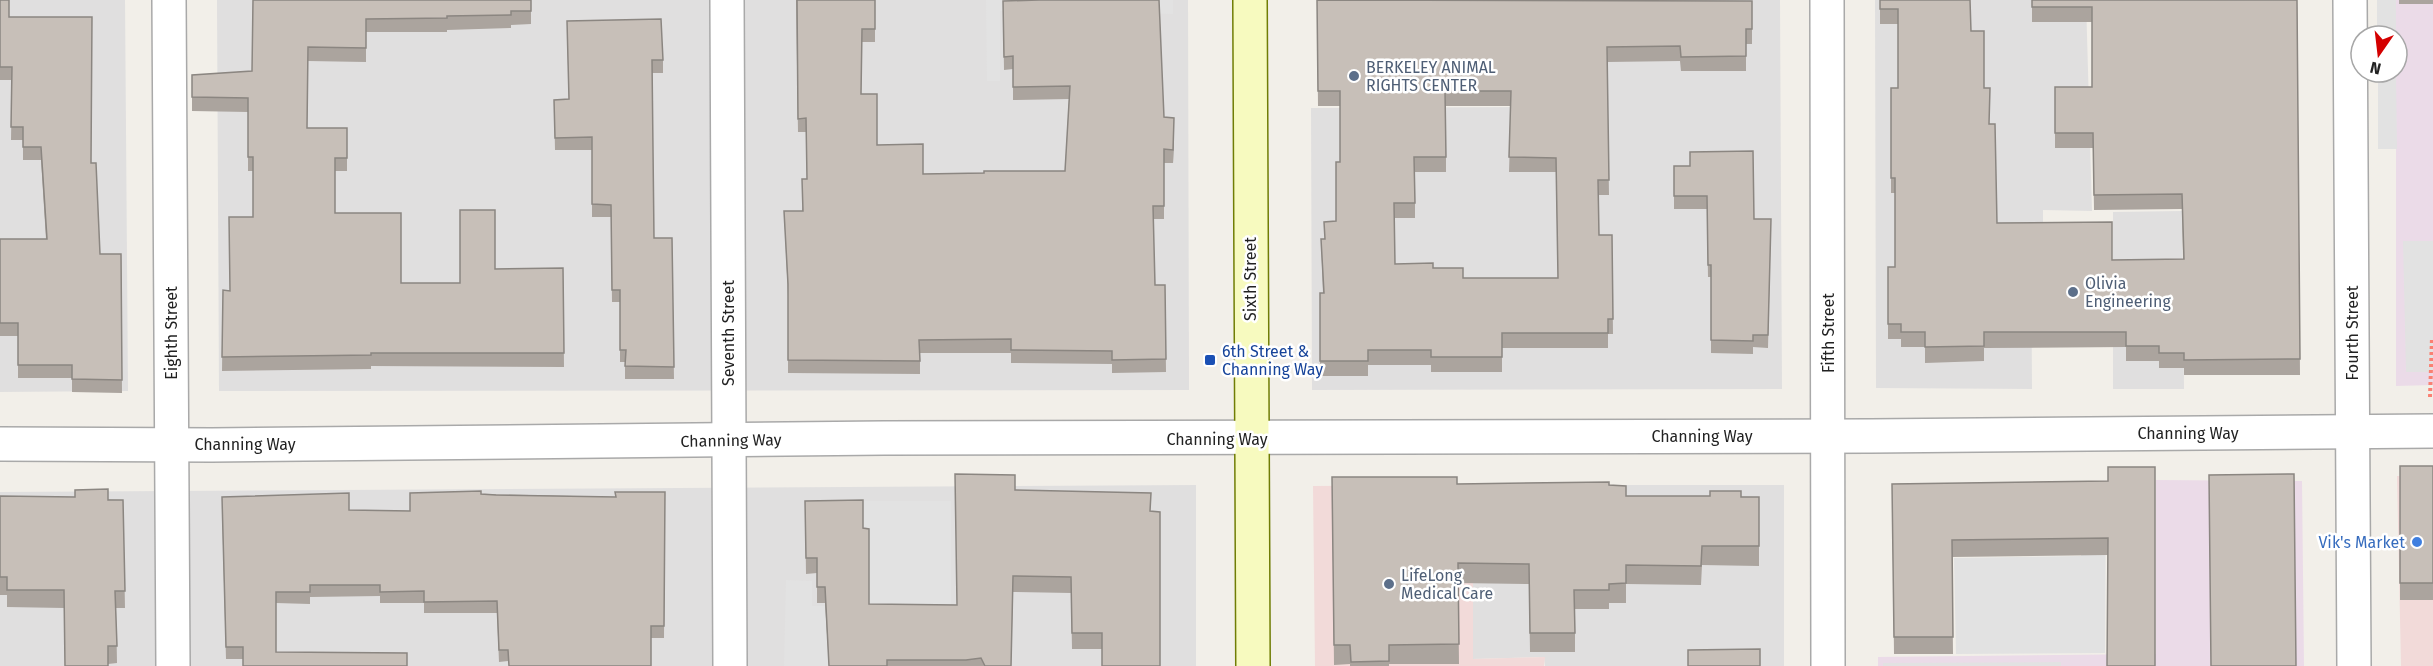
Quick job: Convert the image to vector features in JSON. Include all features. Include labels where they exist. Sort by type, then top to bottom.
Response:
[{"type":"street","name":"Eighth Street","points":[[169,0],[172,666]]},
{"type":"street","name":"Seventh Street","points":[[727,0],[730,666]]},
{"type":"street","name":"Sixth Street","points":[[1250,0],[1253,666]]},
{"type":"street","name":"Fifth Street","points":[[1827,0],[1828,666]]},
{"type":"street","name":"Fourth Street","points":[[2350,0],[2354,666]]},
{"type":"street","name":"Channing Way","points":[[0,444],[2431,431]]},
{"type":"path","points":[[2431,431],[2432,338]]},
{"type":"shaded area","points":[[0,0],[125,0],[128,391],[0,392]]},
{"type":"shaded area","points":[[217,0],[1188,0],[1189,390],[219,391]]},
{"type":"shaded area","points":[[986,0],[1173,0],[1173,14],[1000,11],[1000,81],[987,81]]},
{"type":"shaded area","points":[[1545,0],[1780,0],[1782,389],[1312,390],[1311,108],[1546,107]]},
{"type":"shaded area","points":[[1875,0],[2086,0],[2092,211],[2043,210],[2043,228],[2031,229],[2032,389],[1876,388]]},
{"type":"shaded area","points":[[2377,0],[2396,0],[2396,24],[2377,24]]},
{"type":"shaded area","points":[[2396,0],[2433,0],[2433,385],[2396,386],[2396,84],[2409,84],[2409,24],[2396,24]]},
{"type":"shaded area","points":[[2378,84],[2396,84],[2397,149],[2378,149]]},
{"type":"shaded area","points":[[2182,211],[2184,389],[2113,389],[2113,212]]},
{"type":"shaded area","points":[[2403,241],[2433,241],[2433,372],[2406,372]]},
{"type":"shaded area","points":[[2397,476],[2433,476],[2433,666],[2401,666]]},
{"type":"shaded area","points":[[2156,480],[2302,481],[2304,666],[1878,666],[1878,657],[2156,654]]},
{"type":"shaded area","points":[[2081,483],[2106,484],[2105,653],[1956,654],[1954,558],[2081,556]]},
{"type":"shaded area","points":[[1196,485],[1196,666],[0,666],[0,492]]},
{"type":"shaded area","points":[[1473,485],[1784,485],[1784,666],[1545,666],[1544,657],[1473,659]]},
{"type":"shaded area","points":[[1473,485],[1473,659],[1545,657],[1544,666],[1315,666],[1313,486]]},
{"type":"shaded area","points":[[864,501],[951,501],[951,616],[864,616]]},
{"type":"shaded area","points":[[786,580],[812,581],[812,606],[828,606],[828,666],[784,666]]},
{"type":"shaded area","points":[[2061,662],[2061,666],[1883,666],[1883,663]]},
{"type":"building","points":[[0,0],[9,0],[9,17],[92,17],[91,163],[96,163],[100,254],[121,254],[122,380],[72,379],[72,365],[18,365],[18,323],[0,323],[0,239],[47,239],[41,147],[23,147],[23,127],[11,127],[12,67],[0,67]]},
{"type":"building","points":[[253,0],[531,0],[531,11],[511,11],[511,15],[366,19],[366,48],[308,47],[307,128],[347,128],[347,158],[335,158],[335,213],[401,213],[401,283],[460,283],[460,210],[495,210],[495,269],[563,268],[564,353],[371,353],[371,355],[222,357],[223,290],[230,291],[229,217],[253,217],[253,157],[248,157],[248,98],[192,97],[192,75],[252,71]]},
{"type":"building","points":[[797,0],[875,0],[875,29],[862,29],[861,94],[877,94],[877,145],[923,144],[923,174],[1065,171],[1070,86],[1013,87],[1013,56],[1004,57],[1003,1],[1159,0],[1164,117],[1174,118],[1173,150],[1164,149],[1164,206],[1153,206],[1155,285],[1165,285],[1166,359],[1112,360],[1112,351],[1011,350],[1011,339],[919,340],[920,361],[788,360],[788,284],[784,211],[803,211],[802,179],[807,179],[806,118],[798,119]]},
{"type":"building","points":[[1317,0],[1752,1],[1752,29],[1746,29],[1746,56],[1681,57],[1680,46],[1607,47],[1609,180],[1598,180],[1599,235],[1612,235],[1613,319],[1608,319],[1608,333],[1502,333],[1502,357],[1431,357],[1431,350],[1368,350],[1368,361],[1320,361],[1320,293],[1324,293],[1321,239],[1325,239],[1324,222],[1336,221],[1336,162],[1340,162],[1340,91],[1318,91]],"holes":[[[1445,91],[1511,91],[1509,157],[1556,158],[1558,278],[1463,278],[1463,268],[1433,268],[1433,263],[1395,264],[1394,203],[1415,203],[1414,157],[1446,157]]]},
{"type":"building","points":[[1880,0],[1970,0],[1971,31],[1984,31],[1984,88],[1990,88],[1989,124],[1995,124],[1997,223],[2112,222],[2112,260],[2184,259],[2182,194],[2094,195],[2093,133],[2055,133],[2055,87],[2092,87],[2092,7],[2032,7],[2032,0],[2297,0],[2300,359],[2184,360],[2184,353],[2159,353],[2159,346],[2126,346],[2126,332],[1984,332],[1984,346],[1925,347],[1925,332],[1901,332],[1901,324],[1888,324],[1888,267],[1895,267],[1895,178],[1891,178],[1891,88],[1898,88],[1898,9],[1880,9]]},
{"type":"building","points":[[661,19],[663,60],[652,60],[654,238],[672,238],[674,367],[625,366],[626,350],[620,350],[620,290],[612,290],[611,205],[592,204],[592,137],[555,138],[554,100],[569,99],[567,21]]},
{"type":"building","points":[[1753,151],[1754,219],[1771,219],[1768,335],[1753,335],[1753,341],[1711,340],[1711,265],[1708,265],[1707,196],[1674,196],[1674,166],[1690,166],[1690,152]]},
{"type":"building","name":"Vik's Market","points":[[2400,466],[2433,466],[2433,583],[2400,583]]},
{"type":"building","points":[[2108,467],[2155,467],[2155,666],[2107,666],[2108,538],[1952,540],[1953,637],[1894,637],[1892,484],[2108,481]]},
{"type":"building","points":[[955,474],[1015,475],[1015,490],[1151,493],[1150,511],[1160,512],[1160,666],[1102,666],[1102,633],[1072,633],[1071,577],[1013,576],[1011,666],[985,666],[981,658],[887,660],[887,666],[829,666],[825,587],[817,587],[817,558],[806,558],[805,501],[863,500],[863,528],[869,529],[869,604],[957,605]]},
{"type":"building","points":[[2294,474],[2296,666],[2211,666],[2209,475]]},
{"type":"building","points":[[1332,477],[1457,477],[1457,484],[1609,482],[1609,485],[1626,486],[1626,496],[1710,496],[1710,491],[1741,491],[1741,497],[1759,497],[1759,546],[1702,546],[1701,566],[1626,565],[1626,583],[1609,584],[1609,590],[1574,590],[1575,633],[1530,633],[1529,564],[1458,563],[1459,644],[1389,645],[1389,661],[1351,662],[1350,645],[1334,645]]},
{"type":"building","points":[[108,489],[108,500],[123,500],[125,591],[115,591],[117,646],[108,646],[108,666],[65,666],[64,590],[7,590],[7,577],[0,577],[0,496],[75,497],[75,490]]},
{"type":"building","points":[[481,491],[481,494],[496,495],[616,497],[615,492],[665,492],[664,626],[651,626],[651,666],[509,666],[508,650],[499,650],[497,601],[424,602],[424,591],[380,592],[380,585],[310,585],[310,592],[276,592],[276,652],[407,653],[407,666],[243,666],[243,647],[226,647],[222,497],[349,493],[349,510],[410,511],[410,493]]},
{"type":"building","points":[[1760,649],[1760,666],[1688,666],[1688,650]]},
{"type":"place","name":"BERKELEY ANIMAL RIGHTS CENTER","points":[[1354,76]]},
{"type":"place","name":"Olivia Engineering","points":[[2073,292]]},
{"type":"place","name":"6th Street & Channing Way","points":[[1210,360]]},
{"type":"place","name":"Vik's Market","points":[[2417,542]]},
{"type":"place","name":"LifeLong Medical Care","points":[[1389,584]]}]
